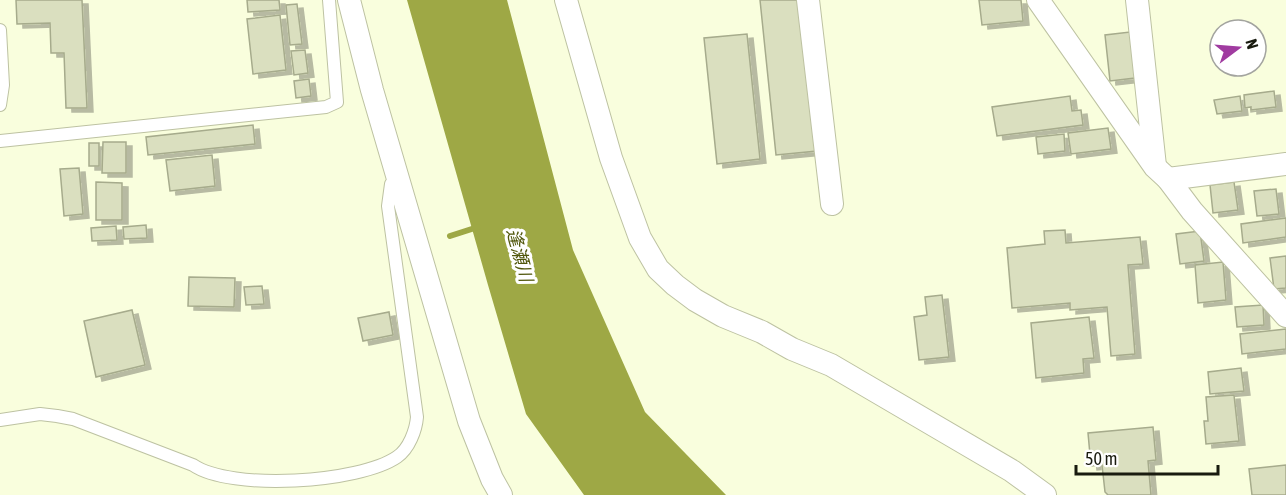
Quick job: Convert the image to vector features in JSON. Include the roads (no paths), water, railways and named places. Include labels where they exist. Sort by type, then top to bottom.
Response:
[{"type":"street","points":[[349,0],[397,176],[470,421],[492,479],[501,495]]},
{"type":"street","points":[[566,0],[611,158],[640,238],[658,269],[695,300],[792,349],[831,365],[1012,471],[1045,495]]},
{"type":"street","points":[[808,0],[832,204]]},
{"type":"street","points":[[1038,0],[1161,173],[1286,316]]},
{"type":"street","points":[[1137,0],[1161,173]]},
{"type":"street","points":[[1161,173],[1286,164]]},
{"type":"lane","points":[[0,141],[326,107],[337,102],[329,0]]},
{"type":"lane","points":[[0,30],[3,85],[0,105]]},
{"type":"lane","points":[[0,420],[40,414],[73,420],[193,465],[202,471],[228,477],[286,481],[357,473],[398,457],[405,449],[416,426],[417,417],[388,206],[391,184],[397,176]]},
{"type":"water","name":"逢瀬川","points":[[407,0],[507,0],[573,250],[645,412],[726,495],[584,495],[526,414]]},
{"type":"waterway","points":[[450,236],[478,227]]}]
